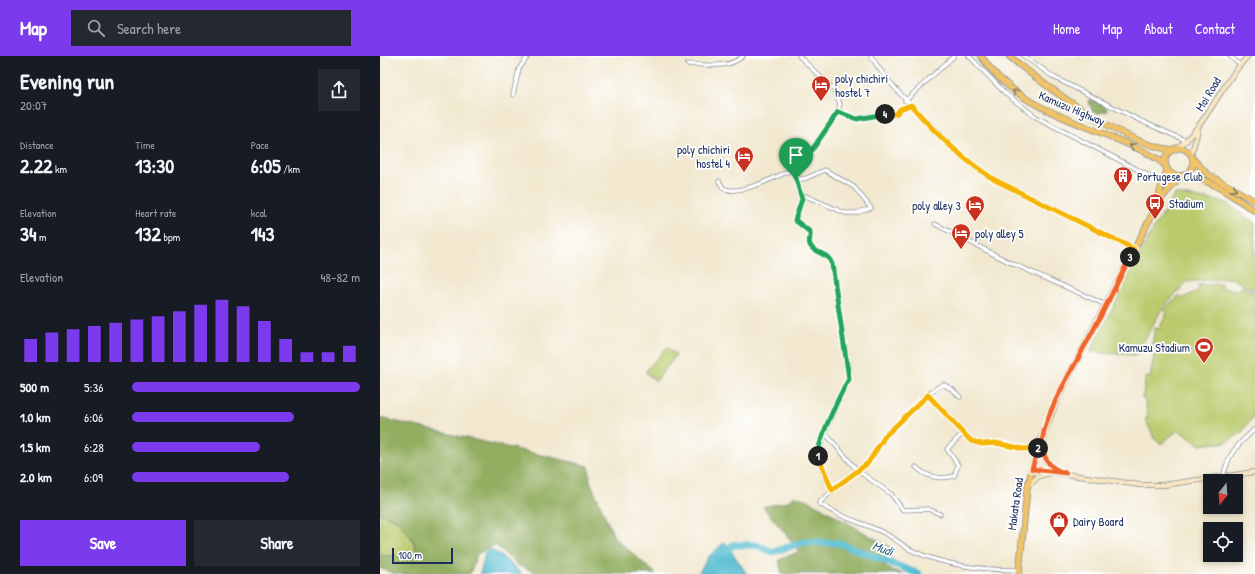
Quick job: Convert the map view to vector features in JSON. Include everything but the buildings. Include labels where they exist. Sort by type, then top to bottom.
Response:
[{"type":"main road","name":"Kamuzu Highway","points":[[981,56],[1002,81],[1031,102],[1138,148],[1158,159],[1166,168]]},
{"type":"main road","name":"Kamuzu Highway","points":[[1009,56],[1036,78],[1088,113],[1144,143],[1159,148],[1175,149]]},
{"type":"main road","name":"Moi Road","points":[[1200,125],[1239,64],[1248,56]]},
{"type":"main road","points":[[1182,176],[1187,174],[1192,167],[1192,157],[1200,125]]},
{"type":"main road","points":[[1200,125],[1187,141],[1167,156],[1166,168],[1171,174],[1199,178],[1212,184],[1255,211]]},
{"type":"main road","points":[[1175,149],[1185,150],[1207,174],[1255,201]]},
{"type":"main road","name":"Makata Road","points":[[1158,203],[1166,168]]},
{"type":"main road","name":"Makata Road","points":[[1019,572],[1027,489],[1038,447],[1058,397],[1158,203],[1182,176]]},
{"type":"main road","points":[[1044,432],[1043,452],[1045,460],[1055,470],[1076,477],[1140,485],[1163,485],[1203,480]]},
{"type":"main road","points":[[1032,469],[1053,473],[1066,473]]},
{"type":"main road","points":[[1242,474],[1255,472]]},
{"type":"main road","points":[[1027,489],[1033,479],[1053,473]]},
{"type":"street","points":[[513,95],[519,69],[528,56]]},
{"type":"street","points":[[686,64],[734,64],[743,56]]},
{"type":"street","points":[[719,181],[723,188],[733,191],[769,180],[793,169],[796,163],[812,150],[838,112],[840,101],[834,90],[799,56]]},
{"type":"street","points":[[871,56],[905,100],[946,141],[981,172],[1134,249]]},
{"type":"street","points":[[905,100],[954,56]]},
{"type":"street","points":[[969,56],[1006,94],[1036,117],[1148,175]]},
{"type":"street","points":[[1024,56],[1055,78],[1141,121],[1187,141]]},
{"type":"street","points":[[1230,56],[1239,64]]},
{"type":"street","points":[[838,112],[857,119],[878,114],[896,114],[900,109],[911,105]]},
{"type":"street","points":[[793,169],[802,199],[795,220],[810,232],[809,244],[811,248],[827,256],[832,264],[849,379],[841,393],[818,454],[822,469],[832,490]]},
{"type":"street","points":[[796,179],[804,180],[825,170],[854,187],[871,208],[856,214],[845,213],[801,194]]},
{"type":"street","points":[[935,224],[1009,262],[1106,304]]},
{"type":"street","points":[[960,397],[953,390],[943,384],[928,395],[885,436],[872,459],[832,490],[819,503],[830,511],[882,532],[914,552],[928,557],[974,568],[1019,572]]},
{"type":"street","points":[[928,395],[971,441],[982,444],[996,443],[1024,449],[1038,447]]},
{"type":"street","points":[[1224,474],[1228,458],[1237,445],[1255,429]]},
{"type":"street","points":[[825,433],[857,470],[891,494],[903,510],[928,509],[940,514]]},
{"type":"street","points":[[916,467],[927,476],[940,478],[954,476],[958,465],[947,449],[963,433]]},
{"type":"green space","points":[[1088,100],[1104,102],[1107,111],[1099,113],[1093,112]]},
{"type":"green space","points":[[1175,194],[1224,202],[1255,223],[1255,291],[1231,278],[1187,282],[1163,307],[1136,355],[1090,352],[1149,236]]},
{"type":"green space","name":"Kamuzu Stadium","points":[[1221,284],[1221,288],[1239,290],[1242,286],[1255,294],[1255,409],[1252,420],[1250,420],[1242,432],[1227,442],[1200,445],[1178,430],[1161,444],[1155,439],[1145,419],[1148,417],[1145,400],[1142,399],[1146,377],[1150,378],[1155,350],[1151,349],[1155,328],[1159,329],[1167,313],[1164,308],[1180,295],[1183,298],[1199,290],[1198,285]]},
{"type":"green space","points":[[667,347],[676,355],[656,381],[645,372]]},
{"type":"green space","points":[[380,418],[589,466],[590,481],[614,537],[656,574],[542,574],[519,566],[495,545],[477,554],[470,574],[395,574],[380,568],[380,556],[418,555],[413,540],[397,520],[380,514]]},
{"type":"green space","points":[[795,496],[808,500],[891,548],[885,567],[902,574],[782,574],[779,560],[800,551],[763,507],[786,502]]},
{"type":"green space","points":[[380,510],[395,512],[410,535],[419,555],[380,556]]},
{"type":"water","points":[[725,542],[747,574],[698,574],[709,556]]},
{"type":"water","points":[[489,549],[503,557],[522,574],[480,574],[485,553]]},
{"type":"waterway","name":"Mudi","points":[[773,552],[804,542],[839,543],[919,574]]},
{"type":"waterway","points":[[723,553],[733,545],[756,545],[773,552],[776,551]]},
{"type":"place","name":"poly chichiri hostel 7","points":[[821,102]]},
{"type":"place","name":"poly chichiri hostel 4","points":[[744,173]]},
{"type":"place","name":"Portugese Club","points":[[1123,193]]},
{"type":"place","name":"Stadium","points":[[1155,220]]},
{"type":"place","name":"poly alley 3","points":[[975,222]]},
{"type":"place","name":"poly alley 5","points":[[961,250]]},
{"type":"place","name":"Kamuzu Stadium","points":[[1204,364]]},
{"type":"place","name":"Dairy Board","points":[[1059,538]]},
{"type":"route","points":[[911,105],[946,141],[981,172],[1134,249],[1093,332],[1058,397],[1044,432],[1043,452],[1045,460],[1055,470],[1066,473],[1053,473],[1032,469],[1038,447],[1024,449],[996,443],[982,444],[971,441],[934,404],[928,395],[885,436],[872,459],[868,463],[832,490],[822,469],[818,454],[841,393],[849,379],[848,367],[832,264],[827,256],[811,248],[809,244],[810,232],[795,220],[796,213],[802,199],[796,179],[793,169],[796,163],[812,150],[838,112],[857,119],[868,118],[878,114],[896,114],[900,109],[911,105]]}]
